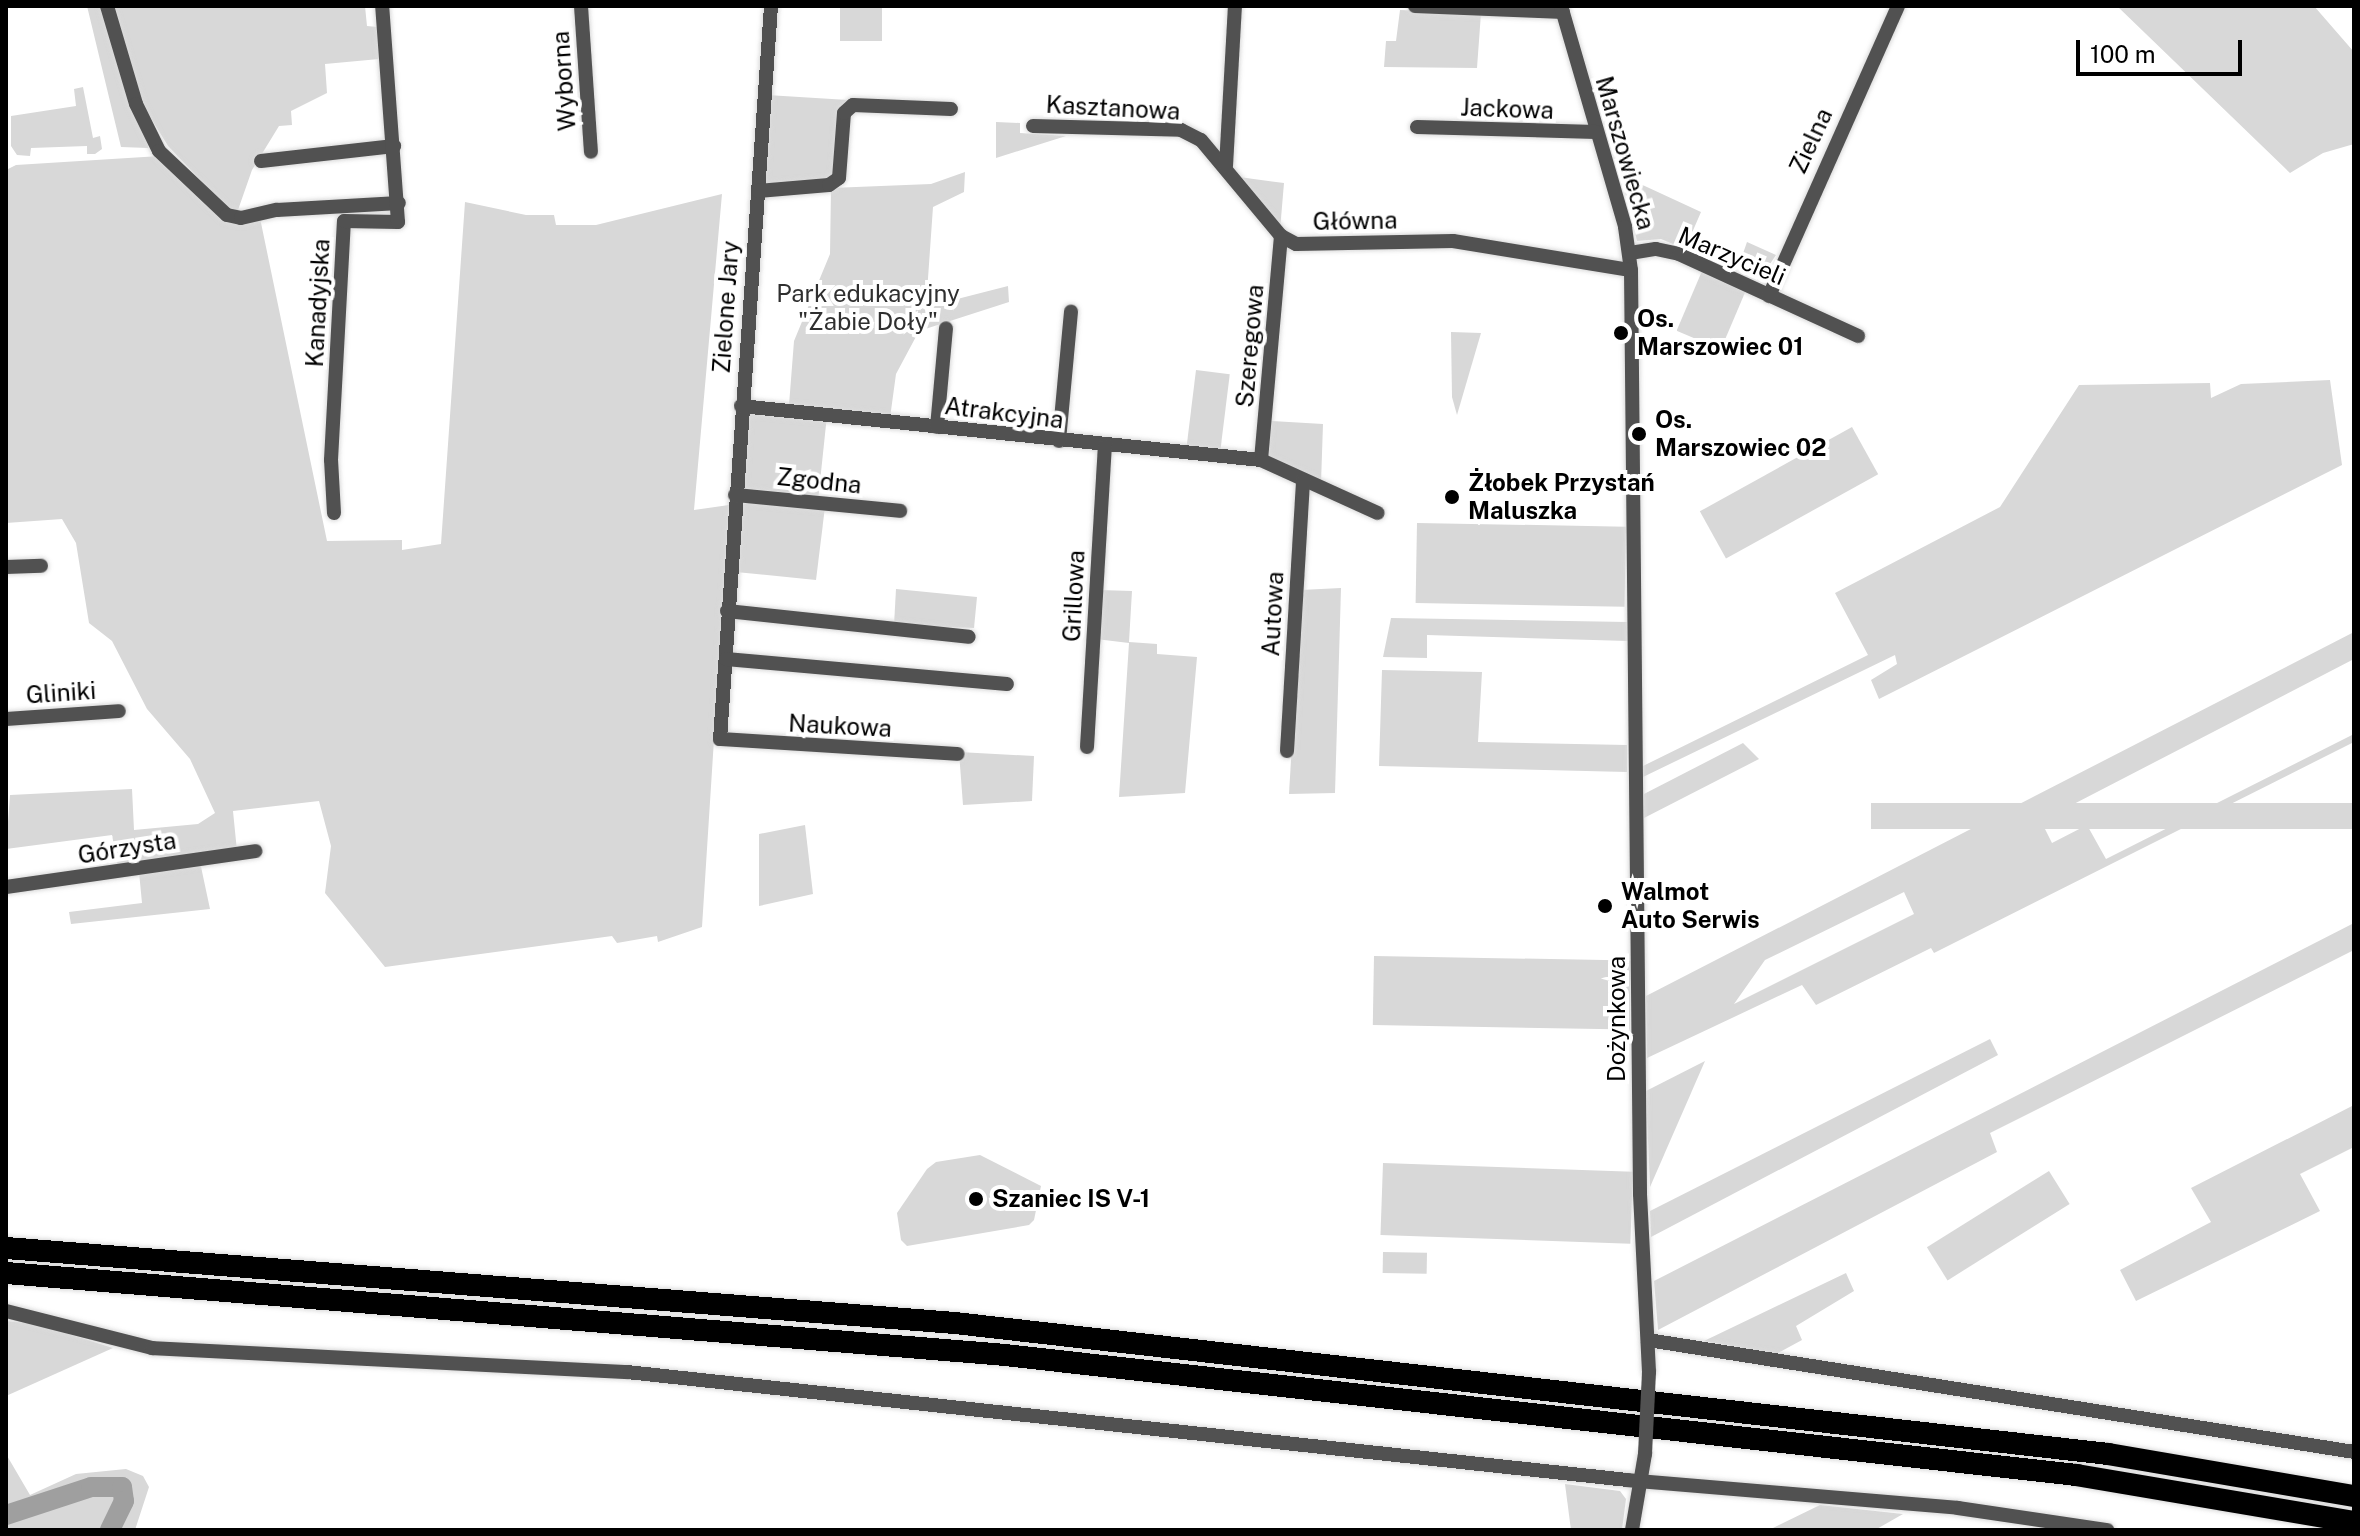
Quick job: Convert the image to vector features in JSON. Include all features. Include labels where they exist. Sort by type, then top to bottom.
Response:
[{"type":"highway","points":[[6,1248],[955,1323],[2068,1449],[2354,1496]]},
{"type":"highway","points":[[6,1273],[836,1337],[1021,1356],[2076,1475],[2354,1522]]},
{"type":"street","points":[[107,6],[136,104],[159,151],[233,218],[399,203],[382,6]]},
{"type":"street","name":"Wyborna","points":[[581,6],[591,152]]},
{"type":"street","name":"Zielone Jary","points":[[720,739],[771,6]]},
{"type":"street","points":[[1226,166],[1235,6]]},
{"type":"street","points":[[1415,6],[1562,9]]},
{"type":"street","name":"Zielna","points":[[1769,296],[1898,6]]},
{"type":"street","name":"Marszowiecka","points":[[1562,9],[1630,253],[1630,314]]},
{"type":"street","points":[[758,191],[829,185],[839,178],[844,113],[853,105],[951,109]]},
{"type":"street","name":"Kasztanowa","points":[[1033,126],[1181,130],[1201,140],[1226,166]]},
{"type":"street","name":"Jackowa","points":[[1417,127],[1596,132]]},
{"type":"street","points":[[261,161],[394,146]]},
{"type":"street","name":"Główna","points":[[1226,166],[1281,236],[1296,244],[1453,241],[1631,270]]},
{"type":"street","name":"Kanadyjska","points":[[334,513],[331,460],[344,221],[398,222],[399,203]]},
{"type":"street","name":"Szeregowa","points":[[1261,460],[1281,236]]},
{"type":"street","name":"Marzycieli","points":[[1630,253],[1656,249],[1679,254],[1858,336]]},
{"type":"street","points":[[1059,441],[1071,312]]},
{"type":"street","name":"Dożynkowa","points":[[1630,314],[1640,1194],[1649,1372],[1645,1454],[1632,1530]]},
{"type":"street","points":[[937,427],[946,328]]},
{"type":"street","name":"Atrakcyjna","points":[[741,406],[1105,447],[1261,460]]},
{"type":"street","name":"Grillowa","points":[[1087,747],[1105,447]]},
{"type":"street","points":[[1261,460],[1378,513]]},
{"type":"street","name":"Autowa","points":[[1287,751],[1303,480]]},
{"type":"street","name":"Zgodna","points":[[735,495],[900,511]]},
{"type":"street","points":[[6,567],[41,566]]},
{"type":"street","points":[[727,611],[969,637]]},
{"type":"street","points":[[726,659],[1007,684]]},
{"type":"street","name":"Gliniki","points":[[6,719],[119,711]]},
{"type":"street","name":"Naukowa","points":[[720,739],[958,754]]},
{"type":"street","name":"Górzysta","points":[[6,887],[255,851]]},
{"type":"street","points":[[6,1311],[152,1348],[627,1372],[1642,1481],[1958,1508],[2107,1530]]},
{"type":"street","points":[[1648,1340],[2354,1452]]},
{"type":"green space","points":[[87,6],[101,7],[130,108],[149,139],[148,148],[121,147]]},
{"type":"green space","points":[[113,6],[365,6],[367,26],[377,27],[379,59],[325,64],[327,93],[291,111],[292,125],[279,126],[252,170],[238,210],[230,211],[168,146],[141,102]]},
{"type":"green space","points":[[840,6],[882,6],[882,41],[840,41]]},
{"type":"green space","points":[[2117,6],[2314,6],[2354,52],[2354,144],[2323,153],[2290,173]]},
{"type":"green space","points":[[1400,10],[1481,13],[1477,68],[1384,67],[1386,41],[1396,41]]},
{"type":"green space","points":[[83,87],[93,138],[100,136],[102,149],[95,154],[87,154],[87,146],[31,148],[30,156],[17,155],[11,146],[11,116],[76,106],[74,89]]},
{"type":"green space","points":[[767,95],[848,100],[834,174],[827,182],[765,186]]},
{"type":"green space","points":[[996,122],[1020,123],[1020,133],[1066,136],[996,158]]},
{"type":"green space","points":[[160,156],[227,222],[260,218],[327,541],[402,540],[402,550],[441,544],[465,202],[526,215],[554,215],[556,225],[596,225],[722,194],[694,510],[729,505],[702,927],[658,942],[657,936],[617,943],[612,936],[385,967],[325,893],[331,846],[319,801],[233,811],[237,851],[118,867],[112,835],[6,849],[10,795],[132,789],[134,830],[198,824],[215,813],[190,759],[147,709],[112,641],[89,623],[76,543],[62,519],[6,523],[6,170],[16,165]]},
{"type":"green space","name":"Park edukacyjny \"Żabie Doły\"","points":[[965,172],[964,192],[933,207],[926,307],[1008,286],[1009,302],[919,331],[896,374],[890,418],[789,405],[794,341],[830,254],[831,188],[931,184]]},
{"type":"green space","points":[[1621,175],[1701,212],[1685,249],[1661,239],[1637,241]]},
{"type":"green space","points":[[1239,177],[1284,183],[1280,230]]},
{"type":"green space","points":[[1747,242],[1776,255],[1764,273],[1739,265]]},
{"type":"green space","points":[[1702,271],[1746,290],[1721,350],[1677,331]]},
{"type":"green space","points":[[1451,332],[1481,333],[1457,415],[1452,397]]},
{"type":"green space","points":[[1196,370],[1230,374],[1220,456],[1186,451]]},
{"type":"green space","points":[[2330,380],[2342,465],[1879,699],[1871,680],[1897,664],[1895,655],[1643,777],[1643,766],[1868,655],[1835,593],[2000,507],[2079,385],[2210,383],[2211,398],[2241,384]]},
{"type":"green space","points":[[746,411],[827,419],[819,496],[738,488]]},
{"type":"green space","points":[[1272,421],[1323,424],[1321,483],[1267,458]]},
{"type":"green space","points":[[1852,427],[1878,474],[1726,559],[1700,511]]},
{"type":"green space","points":[[751,502],[825,507],[816,580],[736,572],[742,505]]},
{"type":"green space","points":[[1417,523],[1626,527],[1625,607],[1416,603]]},
{"type":"green space","points":[[1341,588],[1335,793],[1289,794],[1301,590]]},
{"type":"green space","points":[[896,589],[977,597],[974,628],[894,625]]},
{"type":"green space","points":[[1099,590],[1132,591],[1129,642],[1157,644],[1157,654],[1197,657],[1185,793],[1119,797],[1129,643],[1096,639]]},
{"type":"green space","points":[[1391,618],[1627,622],[1628,641],[1427,635],[1427,658],[1383,657]]},
{"type":"green space","points":[[2354,632],[2354,659],[2041,821],[2052,843],[2087,825],[2106,859],[2354,734],[2354,742],[1934,953],[1931,948],[1816,1005],[1802,985],[1647,1058],[1646,996]],"holes":[[[1904,892],[1914,914],[1734,1004],[1765,960]]]},
{"type":"green space","points":[[1382,670],[1482,672],[1478,742],[1627,745],[1627,772],[1379,766]]},
{"type":"green space","points":[[1743,743],[1759,759],[1644,818],[1644,794]]},
{"type":"green space","points":[[959,752],[1034,756],[1032,801],[963,805]]},
{"type":"green space","points":[[1871,803],[2354,803],[2354,829],[1871,829]]},
{"type":"green space","points":[[805,825],[813,894],[759,906],[759,834]]},
{"type":"green space","points":[[200,862],[210,909],[71,924],[69,912],[142,903],[139,872]]},
{"type":"green space","points":[[2354,923],[2354,950],[1990,1133],[1997,1152],[1658,1330],[1654,1281]]},
{"type":"green space","points":[[1374,956],[1631,960],[1630,1029],[1373,1025]]},
{"type":"green space","points":[[1990,1039],[1998,1055],[1651,1237],[1650,1211]]},
{"type":"green space","points":[[1705,1061],[1650,1187],[1646,1091]]},
{"type":"green space","points":[[2354,1105],[2354,1147],[2300,1174],[2320,1211],[2136,1301],[2120,1270],[2211,1222],[2191,1188]]},
{"type":"green space","points":[[980,1155],[1041,1186],[1034,1220],[1029,1225],[907,1246],[901,1240],[897,1213],[927,1169],[936,1162]]},
{"type":"green space","points":[[1383,1163],[1633,1172],[1630,1244],[1380,1235]]},
{"type":"green space","points":[[2049,1171],[2070,1204],[1948,1280],[1927,1247]]},
{"type":"green space","points":[[1383,1252],[1427,1253],[1427,1274],[1383,1273]]},
{"type":"green space","points":[[1846,1273],[1854,1291],[1796,1326],[1802,1340],[1776,1354],[1704,1341]]},
{"type":"green space","points":[[6,1321],[37,1324],[113,1348],[6,1396]]},
{"type":"green space","points":[[6,1454],[30,1495],[76,1474],[126,1469],[143,1476],[149,1487],[135,1530],[6,1530]]},
{"type":"green space","points":[[1565,1484],[1620,1491],[1626,1499],[1622,1530],[1571,1530]]},
{"type":"green space","points":[[1820,1505],[1903,1514],[1875,1530],[1769,1530]]},
{"type":"waterway","points":[[6,1515],[91,1487],[122,1487],[124,1501],[110,1530]]},
{"type":"place","name":"Os. Marszowiec 01","points":[[1621,333]]},
{"type":"place","name":"Os. Marszowiec 02","points":[[1639,434]]},
{"type":"place","name":"Żłobek Przystań Maluszka","points":[[1452,497]]},
{"type":"place","name":"Walmot Auto Serwis","points":[[1605,906]]},
{"type":"place","name":"Szaniec IS V-1","points":[[976,1199]]}]
